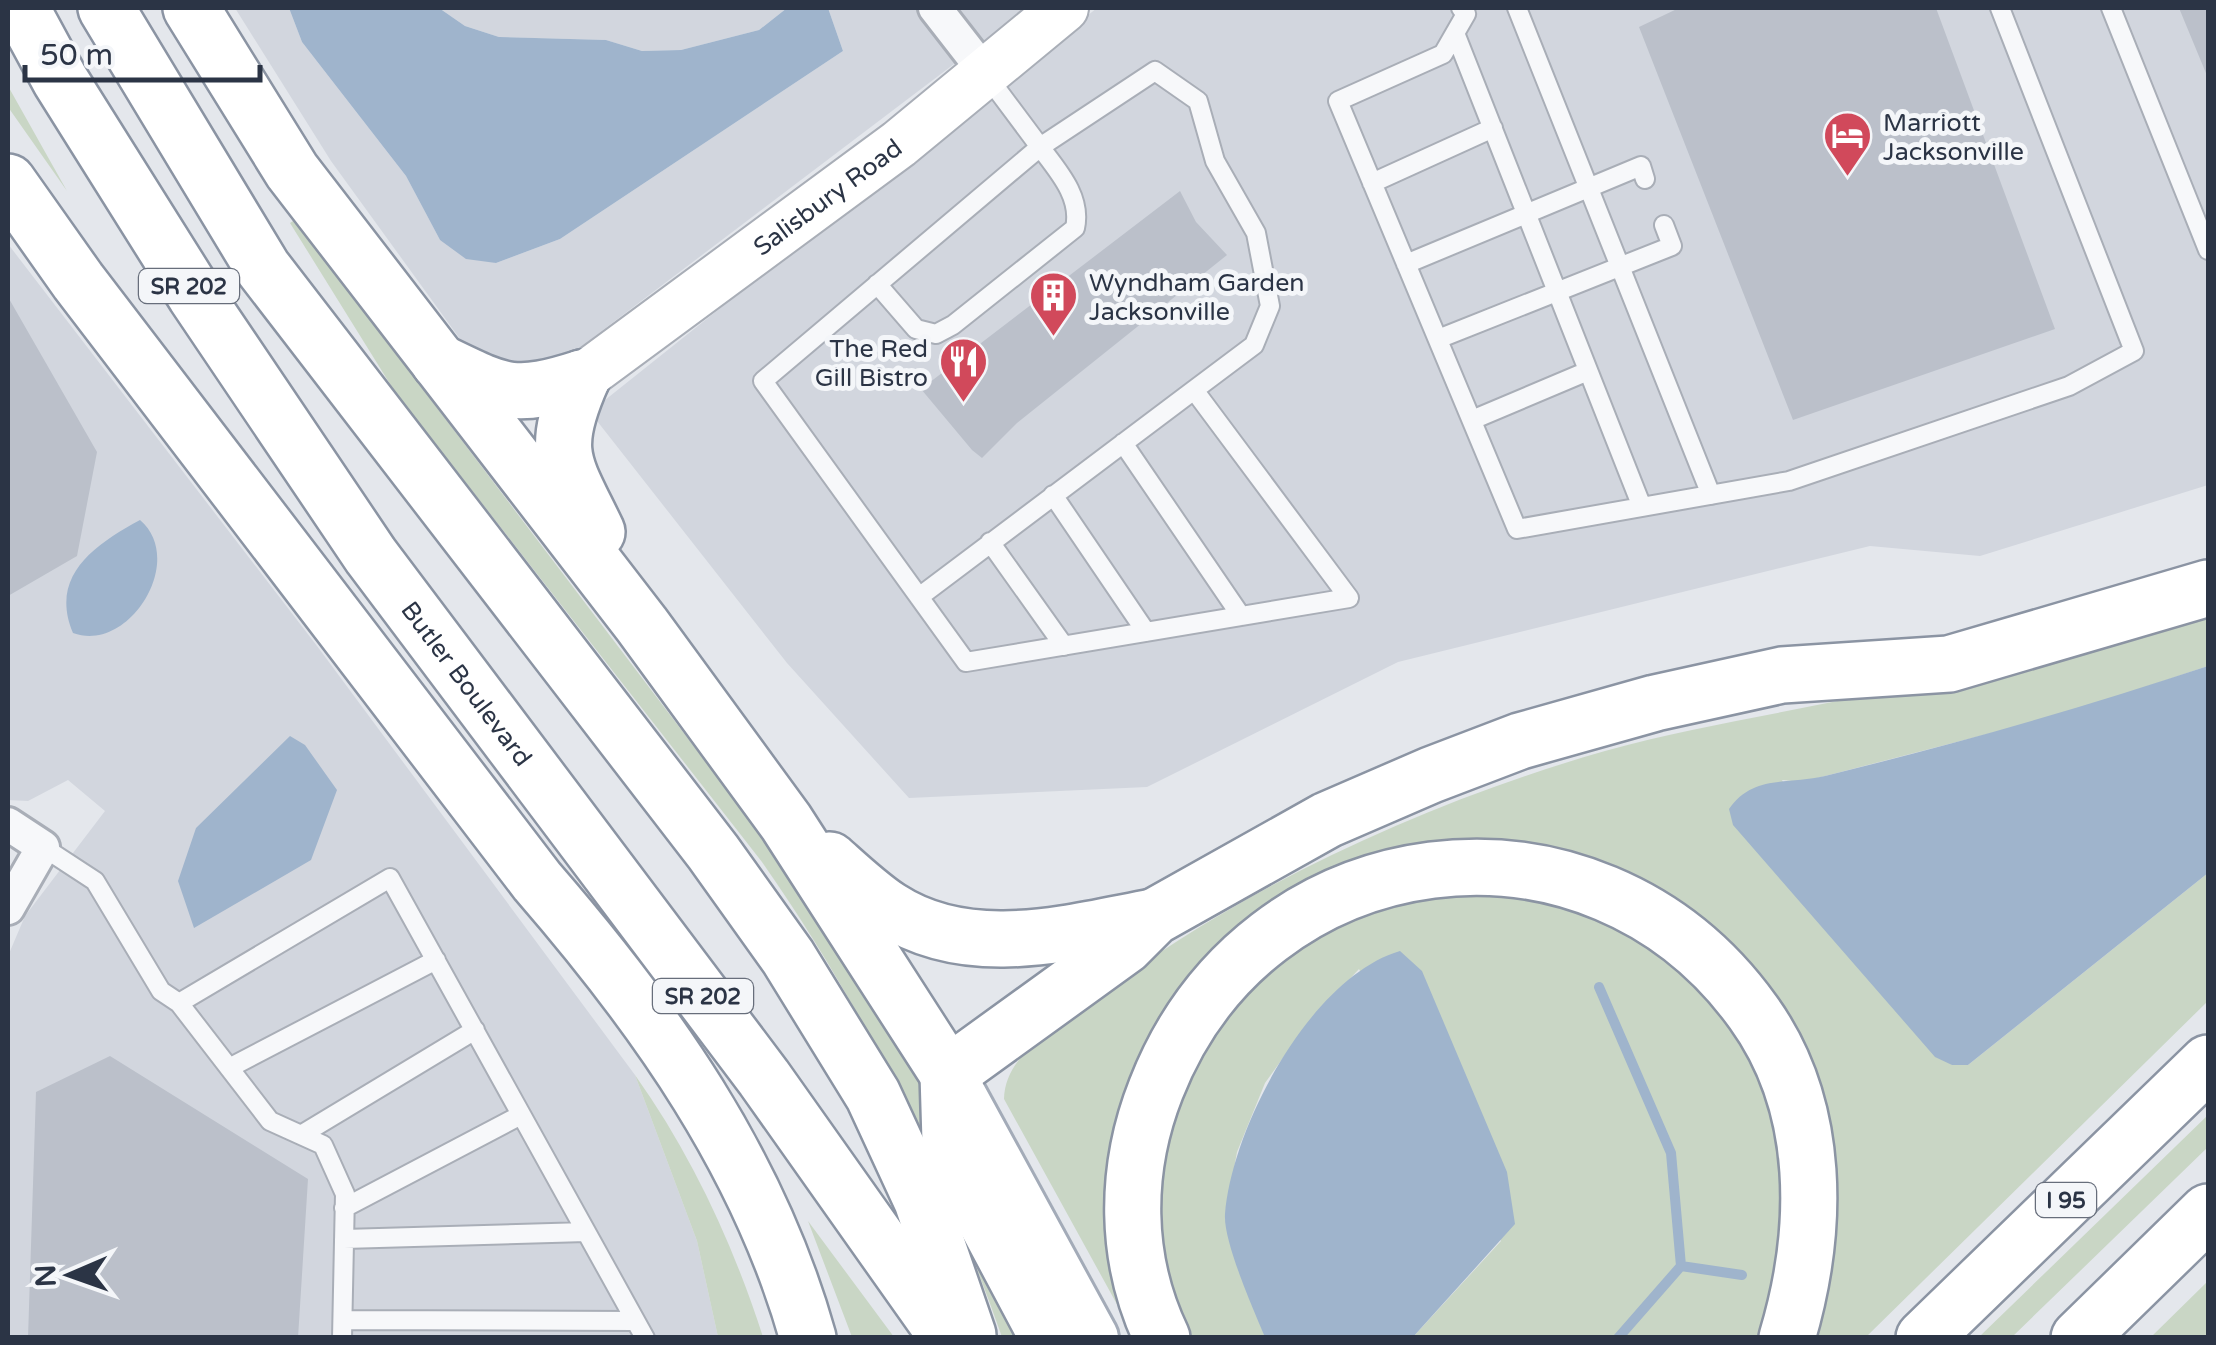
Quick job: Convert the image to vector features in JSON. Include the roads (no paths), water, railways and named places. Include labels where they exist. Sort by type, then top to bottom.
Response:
[{"type":"highway","name":"Butler Boulevard","points":[[21,8],[60,80],[195,295],[371,556],[764,1078],[948,1338]]},
{"type":"highway","points":[[106,8],[263,268],[714,852],[788,957],[874,1095],[922,1201],[969,1338]]},
{"type":"highway","points":[[191,8],[292,171],[642,625],[786,822],[948,1074],[950,1141],[965,1182],[1048,1338]]},
{"type":"highway","points":[[8,182],[78,281],[537,881],[615,971],[679,1061],[724,1137],[780,1254],[808,1338]]},
{"type":"highway","points":[[436,361],[498,390],[516,394],[582,378]]},
{"type":"highway","points":[[582,378],[562,428],[562,450],[568,473],[642,625]]},
{"type":"highway","points":[[948,1074],[1125,946],[1154,917],[1327,820],[1520,741],[1622,712],[1782,675],[1949,664],[2208,588]]},
{"type":"highway","points":[[452,659],[615,971]]},
{"type":"highway","points":[[786,822],[890,910],[953,935],[996,940],[1044,938],[1154,917]]},
{"type":"highway","points":[[1162,1338],[1146,1304],[1133,1236],[1132,1195],[1148,1108],[1166,1062],[1190,1021],[1249,951],[1280,924],[1316,904],[1397,875],[1481,867],[1560,880],[1620,902],[1695,950],[1754,1012],[1792,1094],[1810,1181],[1804,1280],[1787,1338]]},
{"type":"highway","name":"I 95","points":[[1924,1338],[2208,1063]]},
{"type":"highway","points":[[2079,1338],[2208,1212]]},
{"type":"main road","points":[[948,1074],[1092,1338]]},
{"type":"street","points":[[935,8],[984,71]]},
{"type":"street","name":"Salisbury Road","points":[[582,378],[899,144],[1064,8]]},
{"type":"street","points":[[8,824],[44,847],[8,908]]},
{"type":"lane","points":[[1518,8],[1711,495]]},
{"type":"lane","points":[[1469,10],[1443,54],[1338,101],[1517,529],[1789,482],[2068,386],[2134,351],[2000,8]]},
{"type":"lane","points":[[2110,8],[2201,211],[2208,250]]},
{"type":"lane","points":[[1455,33],[1642,508]]},
{"type":"lane","points":[[878,284],[916,329],[936,334],[1074,228],[1077,208],[1040,147],[984,71]]},
{"type":"lane","points":[[919,596],[990,542],[1194,390],[1254,346],[1270,306],[1256,233],[1215,161],[1198,101],[1155,71],[1040,147],[763,381],[966,662],[1349,598],[1194,390]]},
{"type":"lane","points":[[1372,182],[1493,128]]},
{"type":"lane","points":[[1406,264],[1641,166],[1646,179]]},
{"type":"lane","points":[[1438,339],[1672,246],[1664,225]]},
{"type":"lane","points":[[1472,420],[1588,372]]},
{"type":"lane","points":[[1123,443],[1241,616]]},
{"type":"lane","points":[[1053,495],[1146,632]]},
{"type":"lane","points":[[990,542],[1064,646]]},
{"type":"lane","points":[[44,847],[95,881],[162,991],[178,1004],[270,1121],[323,1145],[345,1194],[343,1329],[640,1329],[390,878],[178,1004]]},
{"type":"lane","points":[[229,1068],[436,960]]},
{"type":"lane","points":[[301,1135],[474,1030]]},
{"type":"lane","points":[[344,1208],[522,1115]]},
{"type":"lane","points":[[344,1238],[586,1232]]},
{"type":"water","points":[[289,8],[439,8],[465,26],[499,37],[606,40],[642,51],[681,50],[759,30],[787,8],[828,8],[843,51],[560,239],[496,263],[466,259],[440,240],[406,176],[302,42]]},
{"type":"water","points":[[140,520],[153,537],[157,557],[154,579],[145,599],[114,630],[94,636],[73,633],[67,595],[80,564],[107,540]]},
{"type":"water","points":[[2208,666],[2208,873],[1968,1065],[1952,1065],[1935,1057],[1733,825],[1729,809],[1738,798],[1760,786],[1825,776],[1922,751]]},
{"type":"water","points":[[290,736],[305,745],[337,790],[311,860],[194,928],[178,881],[196,828]]},
{"type":"water","points":[[1400,951],[1422,971],[1507,1172],[1515,1224],[1413,1337],[1265,1337],[1240,1276],[1226,1226],[1231,1178],[1243,1139],[1260,1099],[1307,1022],[1367,966]]},
{"type":"waterway","points":[[1599,987],[1671,1153],[1681,1266],[1618,1338]]},
{"type":"waterway","points":[[1681,1266],[1742,1275]]},
{"type":"place","name":"Marriott Jacksonville","points":[[1848,178]]},
{"type":"place","name":"Wyndham Garden Jacksonville","points":[[1054,338]]},
{"type":"place","name":"The Red Gill Bistro","points":[[963,404]]}]
